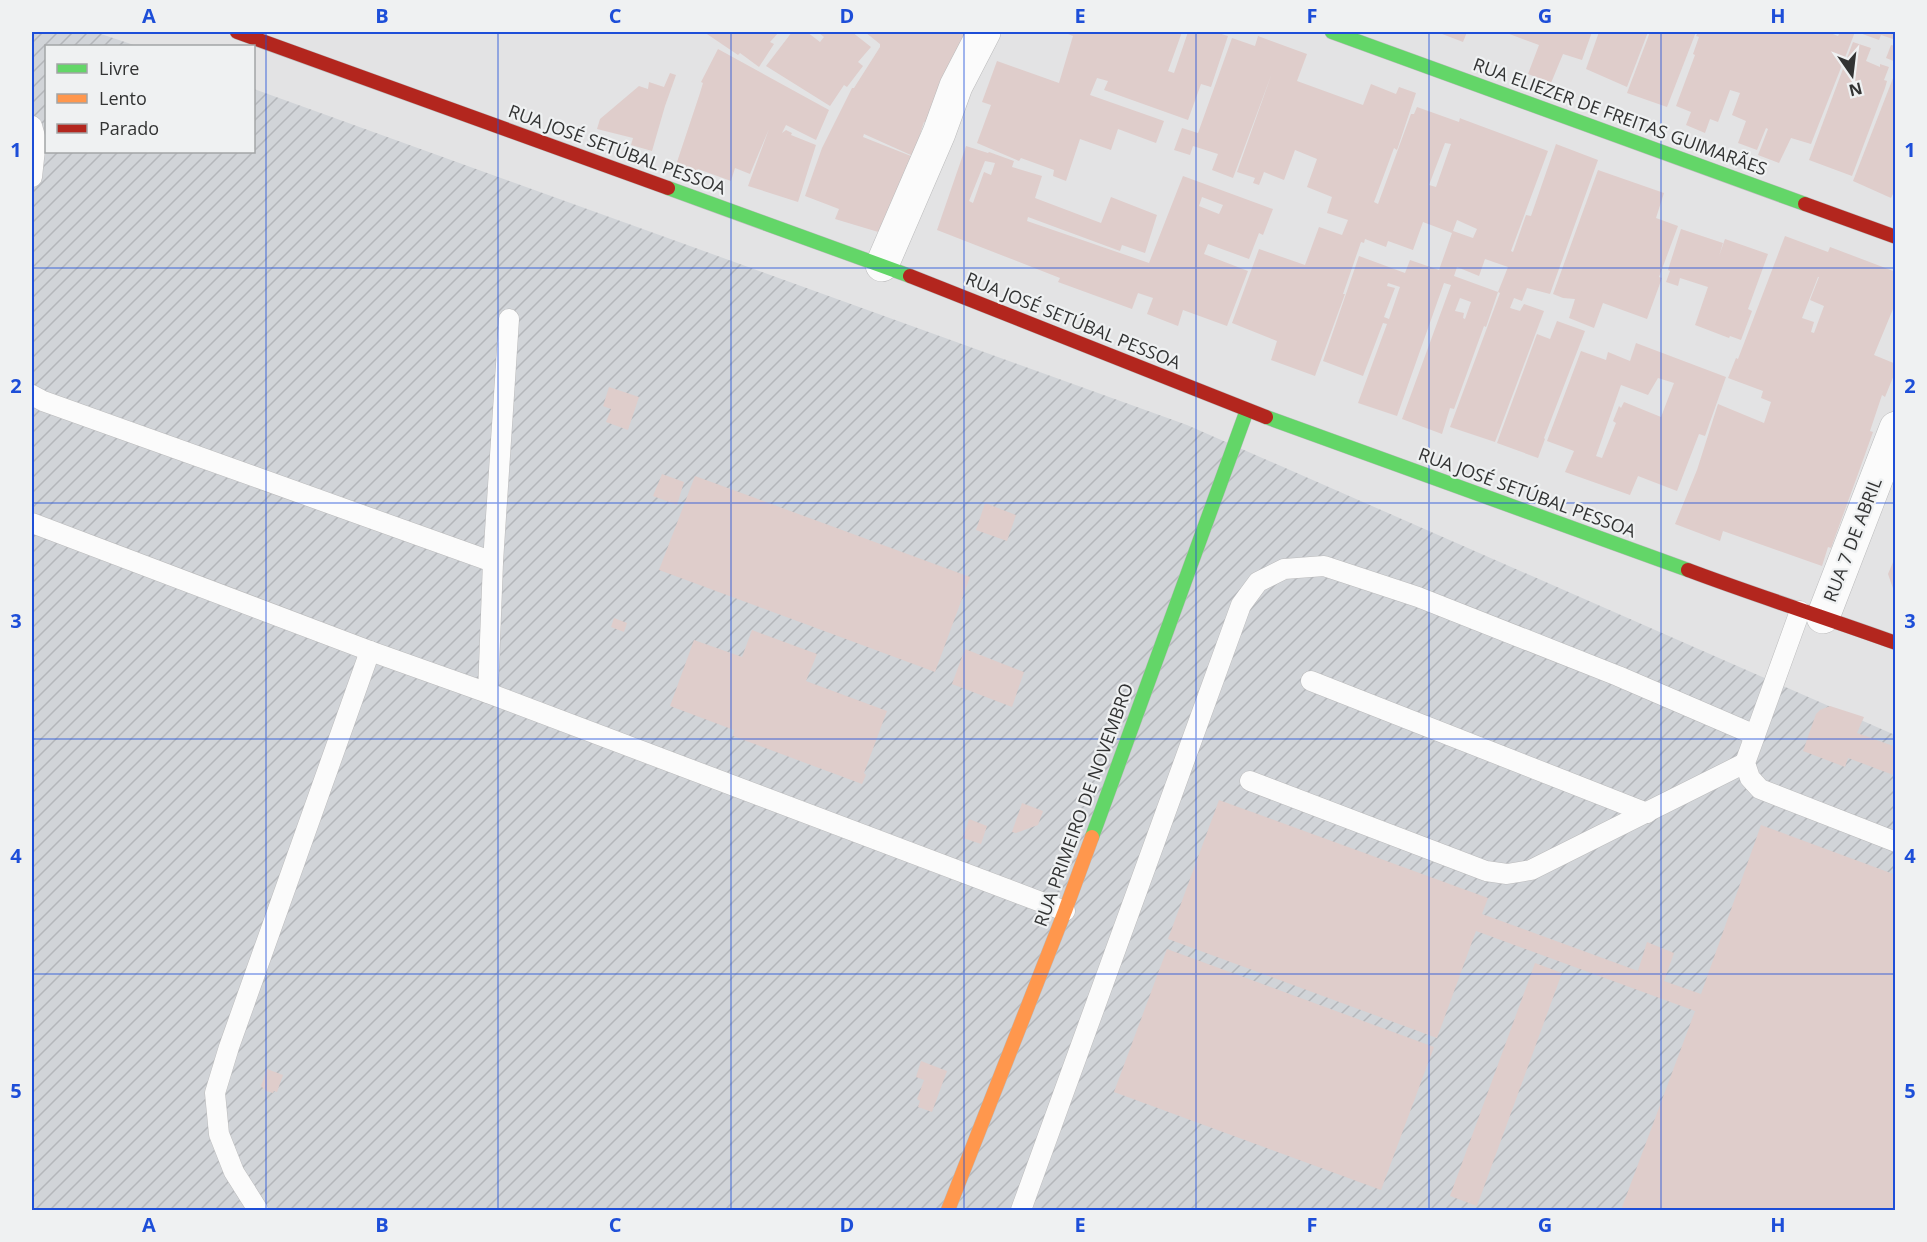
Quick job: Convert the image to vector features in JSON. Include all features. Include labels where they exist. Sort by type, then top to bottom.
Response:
[{"type":"street","name":"RUA JOSÉ SETÚBAL PESSOA","points":[[237,32],[882,266],[1247,410],[1896,643]]},
{"type":"street","points":[[882,266],[939,133],[956,86],[984,32]]},
{"type":"street","name":"RUA ELIEZER DE FREITAS GUIMARÃES","points":[[1332,32],[1896,237]]},
{"type":"street","name":"RUA PRIMEIRO DE NOVEMBRO","points":[[948,1210],[1065,911],[1247,410]]},
{"type":"street","name":"RUA 7 DE ABRIL","points":[[1812,614],[1896,428]]},
{"type":"lane","points":[[32,126],[36,140],[32,177]]},
{"type":"lane","points":[[488,693],[493,562],[509,319]]},
{"type":"lane","points":[[32,395],[43,401],[493,562]]},
{"type":"lane","points":[[32,523],[1065,911]]},
{"type":"lane","points":[[1021,1210],[1241,604],[1258,582],[1284,569],[1323,566],[1418,597],[1618,676],[1755,735]]},
{"type":"lane","points":[[1812,614],[1755,735],[1746,763],[1750,778],[1760,789],[1896,842]]},
{"type":"lane","points":[[258,1210],[234,1172],[219,1134],[215,1093],[233,1035],[370,651]]},
{"type":"lane","points":[[1311,681],[1647,813]]},
{"type":"lane","points":[[1250,781],[1486,871],[1507,874],[1531,870],[1746,763]]},
{"type":"shaded area","points":[[32,32],[95,32],[134,45],[45,45],[45,153],[255,153],[255,89],[1187,425],[1895,735],[1895,1210],[32,1210]]},
{"type":"building","points":[[704,32],[779,32],[770,42],[774,44],[759,67]]},
{"type":"building","points":[[792,32],[807,32],[820,42],[824,37],[818,32],[852,32],[871,47],[858,62],[863,66],[847,87],[844,85],[830,106],[766,66]]},
{"type":"building","points":[[865,32],[969,32],[930,125],[924,122],[913,156],[864,134],[863,137],[921,160],[885,234],[835,219],[839,209],[805,196],[822,148],[852,88],[880,47],[880,44]]},
{"type":"building","points":[[1063,32],[1182,32],[1168,71],[1174,73],[1188,32],[1215,32],[1228,36],[1211,87],[1201,84],[1188,120],[1104,90],[1108,81],[1097,78],[1090,95],[1164,121],[1156,143],[1118,129],[1111,150],[1080,139],[1066,181],[1053,176],[1054,170],[1021,158],[1019,161],[977,143],[991,105],[982,102],[997,61],[1059,83],[1073,36]]},
{"type":"building","points":[[1437,32],[1467,32],[1463,42]]},
{"type":"building","points":[[1504,32],[1592,32],[1582,60],[1563,54],[1551,83],[1528,74],[1539,45]]},
{"type":"building","points":[[1599,32],[1648,32],[1627,87],[1586,69]]},
{"type":"building","points":[[1650,32],[1696,32],[1667,107],[1627,93]]},
{"type":"building","points":[[1698,32],[1828,32],[1838,36],[1840,32],[1855,32],[1811,144],[1791,138],[1779,163],[1758,155],[1768,129],[1766,128],[1757,150],[1738,143],[1746,121],[1732,115],[1740,93],[1730,90],[1718,122],[1710,119],[1705,133],[1686,125],[1691,112],[1676,106],[1695,55],[1693,54],[1699,37],[1696,36]]},
{"type":"building","points":[[1857,32],[1896,32],[1896,40],[1881,35],[1879,40]]},
{"type":"building","points":[[1258,36],[1307,54],[1297,81],[1363,105],[1371,84],[1396,94],[1399,87],[1416,93],[1397,150],[1394,148],[1374,202],[1378,204],[1411,114],[1414,114],[1417,107],[1459,122],[1460,118],[1548,151],[1511,251],[1513,252],[1526,215],[1531,216],[1556,144],[1598,160],[1550,294],[1527,288],[1522,301],[1514,298],[1510,308],[1520,311],[1524,304],[1544,311],[1495,442],[1450,427],[1500,293],[1498,292],[1454,409],[1450,408],[1442,434],[1402,419],[1451,285],[1444,283],[1397,416],[1358,403],[1387,324],[1383,323],[1363,376],[1323,361],[1359,256],[1405,273],[1410,260],[1439,270],[1452,233],[1423,222],[1413,250],[1388,241],[1386,247],[1365,239],[1364,243],[1361,242],[1315,376],[1271,360],[1277,341],[1232,323],[1259,249],[1305,265],[1319,227],[1342,235],[1348,220],[1327,213],[1332,197],[1307,187],[1317,159],[1295,150],[1284,180],[1264,172],[1259,185],[1253,183],[1255,178],[1237,172],[1272,73],[1233,178],[1212,170],[1218,154],[1193,146],[1190,155],[1174,150],[1182,128],[1198,133],[1232,38],[1255,46]],"holes":[[[1445,143],[1451,144],[1436,187],[1429,185]],[[1457,220],[1477,229],[1473,238],[1453,231]],[[1485,259],[1508,267],[1498,292],[1454,276],[1457,267],[1479,276]],[[1388,283],[1400,287],[1389,319],[1384,317],[1395,288],[1387,286]],[[1460,298],[1471,302],[1465,319],[1463,318],[1464,313],[1455,311]]]},
{"type":"building","points":[[1853,42],[1871,48],[1866,61],[1880,67],[1880,64],[1889,67],[1884,80],[1887,81],[1885,88],[1852,176],[1809,160]]},
{"type":"building","points":[[1891,45],[1896,46],[1896,62],[1886,58]]},
{"type":"building","points":[[718,49],[829,110],[816,140],[786,125],[782,133],[786,130],[792,133],[791,135],[816,145],[798,202],[748,186],[769,129],[750,174],[735,168],[731,181],[698,169],[697,173],[676,165],[700,93],[703,83],[701,82]]},
{"type":"building","points":[[670,73],[676,75],[652,151],[631,145],[633,138],[597,129],[600,119],[639,86],[648,89],[649,82],[664,87]]},
{"type":"building","points":[[1895,73],[1896,188],[1891,198],[1853,181]]},
{"type":"building","points":[[966,146],[1014,161],[1012,167],[1042,176],[1035,198],[1101,223],[1111,197],[1157,215],[1145,253],[1122,245],[1120,251],[1028,217],[1027,221],[1149,263],[1183,176],[1273,209],[1263,235],[1259,233],[1249,259],[1208,244],[1204,254],[1248,271],[1227,326],[1183,310],[1178,326],[1147,314],[1153,298],[1138,293],[1132,309],[1058,282],[1060,278],[937,230]],"holes":[[[985,161],[995,163],[991,175],[984,172],[973,203],[969,201]],[[1202,197],[1223,205],[1219,214],[1199,206]]]},
{"type":"building","points":[[1598,170],[1664,193],[1656,218],[1678,226],[1659,277],[1662,278],[1647,319],[1603,303],[1594,328],[1569,318],[1575,299],[1553,294]]},
{"type":"building","points":[[1681,229],[1723,243],[1719,256],[1725,239],[1768,254],[1748,309],[1752,311],[1741,340],[1730,336],[1729,338],[1695,325],[1708,287],[1680,278],[1678,286],[1666,282]]},
{"type":"building","points":[[1785,236],[1828,252],[1830,247],[1896,272],[1896,310],[1893,309],[1874,355],[1896,364],[1896,370],[1885,397],[1882,395],[1870,431],[1873,432],[1831,548],[1828,547],[1822,566],[1723,531],[1720,541],[1675,524],[1697,470],[1718,404],[1764,423],[1771,402],[1761,398],[1763,391],[1728,378],[1736,358],[1738,359]],"holes":[[[1819,277],[1810,300],[1824,306],[1814,333],[1811,332],[1814,322],[1802,318]]]},
{"type":"building","points":[[1557,321],[1585,331],[1538,458],[1497,443],[1537,334],[1550,339]]},
{"type":"building","points":[[1636,343],[1726,377],[1705,436],[1699,434],[1677,491],[1638,476],[1630,495],[1565,472],[1574,451],[1547,441],[1581,351],[1606,360],[1608,352],[1630,361]],"holes":[[[1658,378],[1674,383],[1661,417],[1624,402],[1621,408],[1619,406],[1613,421],[1616,423],[1602,458],[1596,456],[1621,385],[1648,395]]]},
{"type":"building","points":[[609,387],[639,397],[628,430],[606,422],[611,409],[603,406]]},
{"type":"building","points":[[662,474],[684,482],[677,505],[653,496]]},
{"type":"building","points":[[695,476],[970,577],[935,672],[659,570]]},
{"type":"building","points":[[985,503],[1016,515],[1007,541],[976,530]]},
{"type":"building","points":[[1896,555],[1896,594],[1895,594],[1888,574]]},
{"type":"building","points":[[614,618],[627,623],[624,632],[611,627]]},
{"type":"building","points":[[752,630],[817,654],[806,681],[887,711],[862,784],[733,736],[734,730],[670,706],[694,640],[742,657]]},
{"type":"building","points":[[965,649],[1024,672],[1012,707],[952,684]]},
{"type":"building","points":[[1830,706],[1864,717],[1857,733],[1896,747],[1896,776],[1848,758],[1845,767],[1803,751],[1816,714]]},
{"type":"building","points":[[1219,800],[1488,898],[1482,914],[1638,971],[1647,942],[1674,953],[1664,981],[1701,994],[1761,825],[1896,875],[1896,1210],[1621,1210],[1695,1011],[1476,931],[1437,1038],[1168,939]]},
{"type":"building","points":[[1022,803],[1043,811],[1038,825],[1016,833],[1012,832]]},
{"type":"building","points":[[969,819],[987,826],[981,844],[963,838]]},
{"type":"building","points":[[1167,949],[1434,1047],[1381,1190],[1114,1092]]},
{"type":"building","points":[[1535,963],[1562,973],[1477,1206],[1450,1196]]},
{"type":"building","points":[[921,1061],[947,1071],[932,1112],[918,1107],[920,1101],[917,1099],[924,1080],[916,1077]]},
{"type":"building","points":[[267,1069],[283,1075],[277,1092],[266,1091],[261,1086]]},
{"type":"traffic: fast","points":[[1332,32],[1805,204]]},
{"type":"traffic: fast","points":[[668,188],[910,276]]},
{"type":"traffic: fast","points":[[1092,837],[1247,410]]},
{"type":"traffic: fast","points":[[1266,417],[1688,570]]},
{"type":"traffic: slow","points":[[948,1210],[1092,837]]},
{"type":"traffic: jam","points":[[237,32],[668,188]]},
{"type":"traffic: jam","points":[[1805,204],[1896,237]]},
{"type":"traffic: jam","points":[[910,276],[1266,417]]},
{"type":"traffic: jam","points":[[1688,570],[1896,643]]}]
